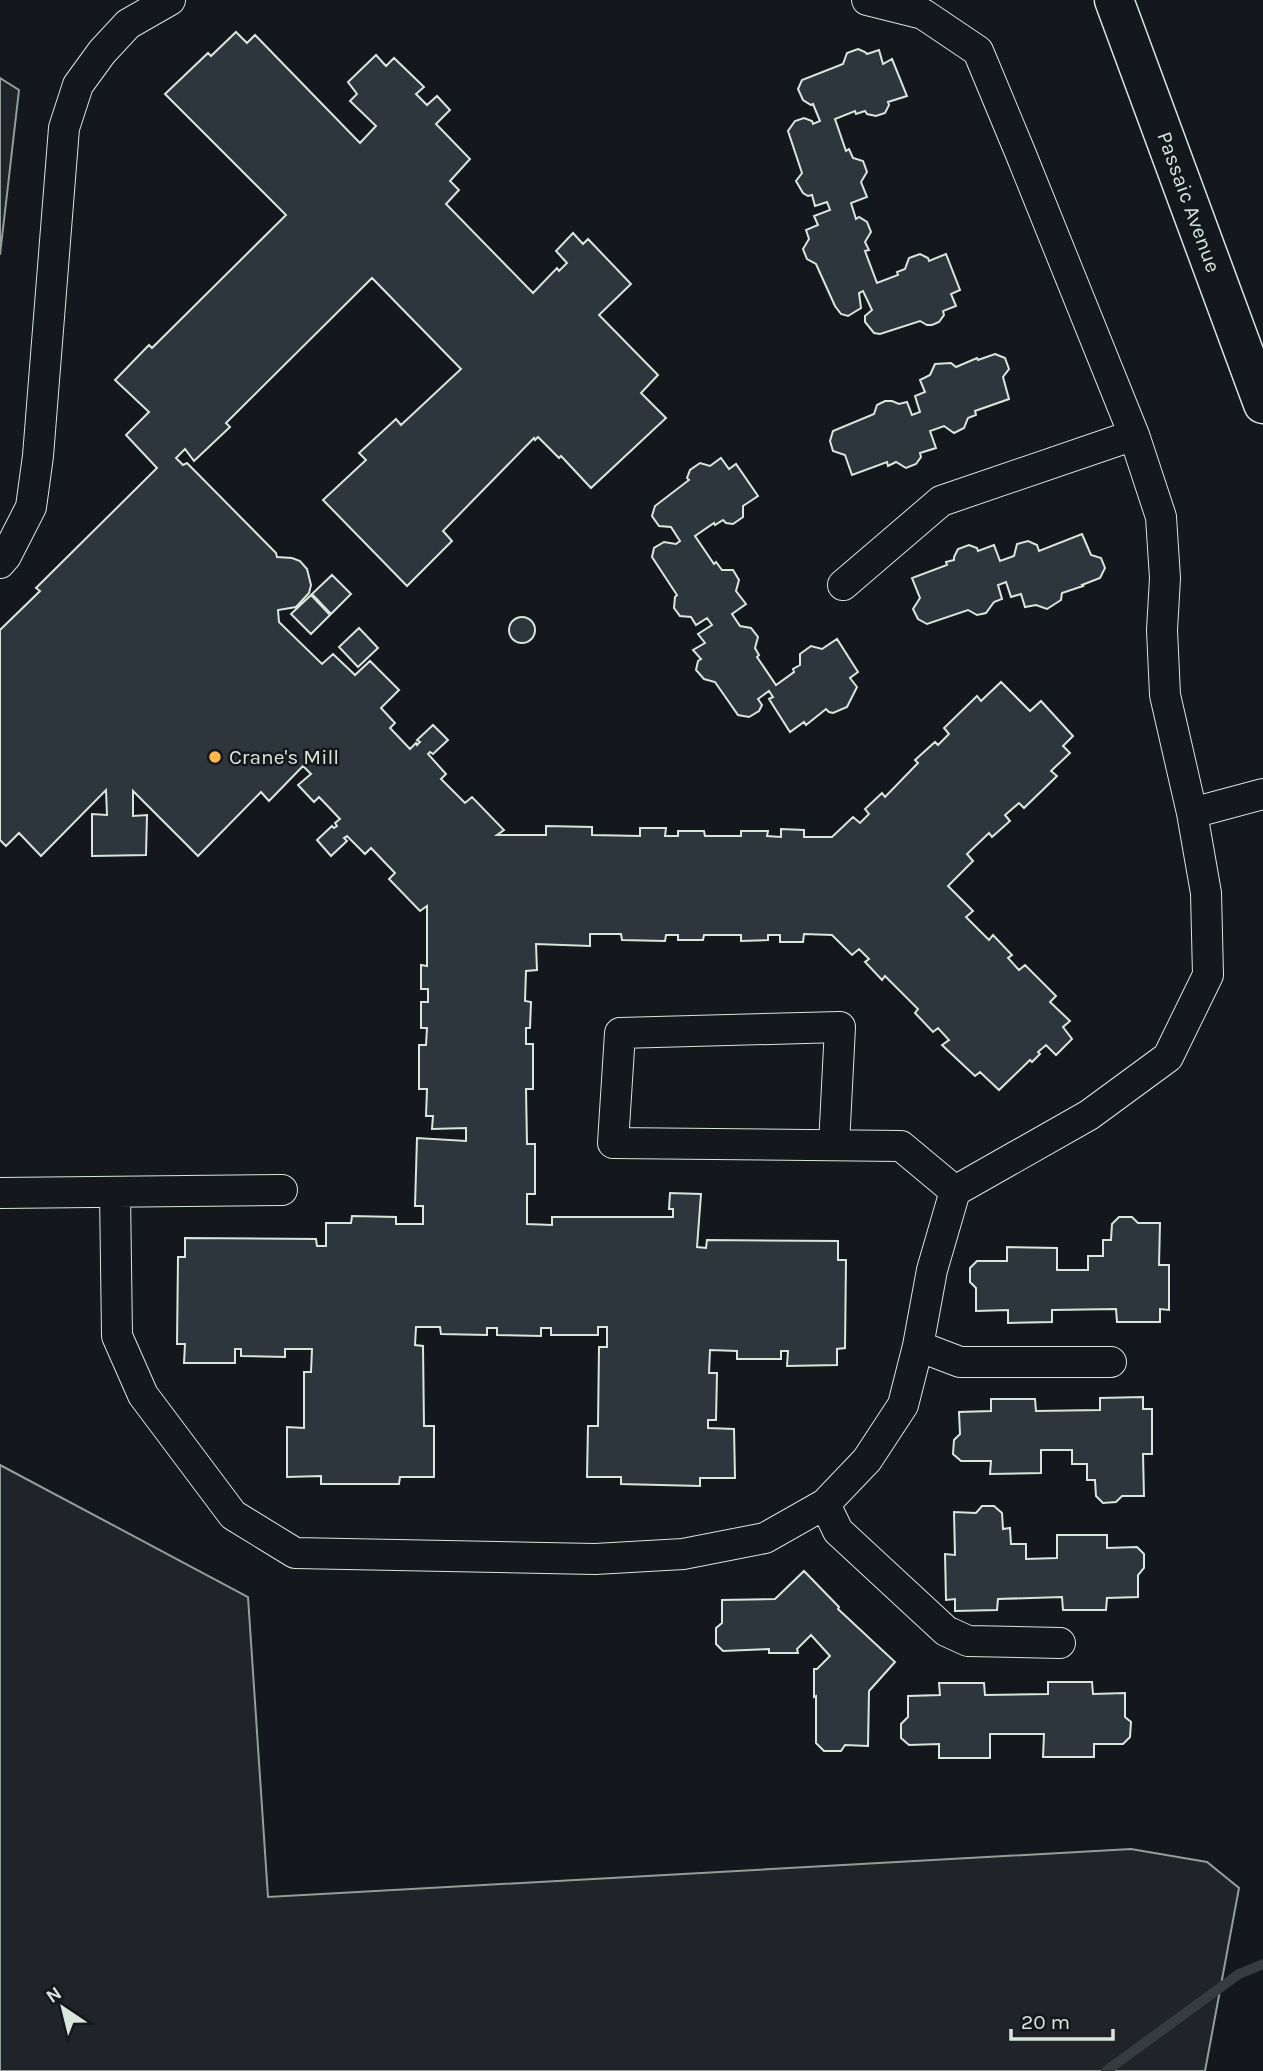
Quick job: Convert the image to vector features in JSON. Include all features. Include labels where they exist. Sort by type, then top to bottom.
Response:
[{"type":"main road","name":"Passaic Avenue","points":[[1114,0],[1263,404]]},
{"type":"street","points":[[0,563],[31,508],[38,456],[64,128],[78,85],[102,52],[128,24],[170,0]]},
{"type":"street","points":[[115,1192],[117,1335],[144,1395],[233,1515],[295,1553],[594,1559],[683,1554],[765,1538],[825,1504],[867,1460],[903,1405],[918,1346],[932,1270],[955,1191],[1088,1115],[1168,1057],[1208,975],[1206,893],[1192,813],[1165,695],[1162,630],[1165,579],[1161,517],[1134,435],[978,51],[923,14],[867,0]]},
{"type":"street","points":[[843,585],[941,501],[1134,435]]},
{"type":"street","points":[[1192,813],[1263,794]]},
{"type":"street","points":[[834,1145],[840,1027],[620,1033],[613,1143],[901,1146],[955,1191]]},
{"type":"street","points":[[0,1193],[282,1190]]},
{"type":"street","points":[[918,1346],[960,1362],[1111,1362]]},
{"type":"street","points":[[825,1504],[838,1531],[946,1631],[968,1641],[1060,1643]]},
{"type":"shaded area","points":[[0,78],[19,90],[0,255]]},
{"type":"shaded area","points":[[0,1465],[248,1597],[268,1897],[1131,1849],[1207,1862],[1239,1888],[1205,2071],[0,2071]]},
{"type":"building","name":"Crane's Mill","points":[[236,32],[247,43],[255,35],[360,143],[376,126],[350,101],[357,94],[348,82],[376,55],[386,66],[394,58],[424,87],[416,94],[427,105],[437,96],[450,110],[436,124],[470,159],[450,181],[459,190],[446,204],[533,293],[557,268],[559,271],[567,263],[556,251],[573,233],[583,244],[588,239],[631,284],[599,315],[658,375],[641,393],[666,418],[591,488],[561,456],[559,458],[538,437],[535,440],[534,438],[443,531],[452,541],[407,586],[323,500],[366,460],[359,453],[396,419],[401,425],[461,369],[372,278],[226,423],[230,427],[194,461],[185,449],[176,458],[183,465],[187,463],[277,557],[300,561],[307,569],[311,585],[309,593],[296,607],[278,610],[279,622],[322,664],[333,654],[355,675],[370,661],[399,690],[381,708],[395,723],[390,728],[410,749],[420,742],[417,740],[433,725],[448,740],[433,754],[428,754],[446,774],[441,779],[465,803],[472,797],[504,830],[497,835],[546,835],[546,826],[592,827],[592,835],[640,836],[640,828],[666,828],[665,836],[678,836],[678,831],[704,831],[705,836],[741,836],[741,831],[768,831],[767,836],[781,837],[781,829],[804,830],[804,837],[832,837],[853,817],[860,823],[869,814],[865,809],[882,793],[885,797],[918,763],[915,760],[935,742],[938,745],[949,734],[944,728],[977,696],[981,701],[1001,682],[1030,711],[1041,701],[1073,736],[1063,746],[1070,753],[1051,771],[1057,776],[1024,808],[1019,803],[1005,815],[1010,821],[992,837],[989,833],[967,854],[973,861],[948,886],[973,911],[966,917],[989,940],[993,935],[1012,955],[1008,958],[1019,970],[1025,965],[1056,996],[1050,1002],[1070,1021],[1063,1027],[1072,1039],[1056,1055],[1046,1045],[1032,1062],[1030,1060],[999,1090],[980,1072],[975,1076],[942,1045],[949,1040],[938,1028],[933,1032],[915,1013],[918,1009],[885,976],[882,980],[865,962],[869,959],[859,949],[852,955],[832,935],[804,934],[803,942],[780,942],[780,935],[768,935],[768,940],[741,941],[741,935],[704,935],[703,940],[678,940],[678,935],[666,935],[665,941],[622,940],[621,934],[590,934],[590,946],[536,944],[537,970],[526,971],[525,1001],[531,1002],[526,1044],[533,1044],[533,1089],[526,1089],[527,1144],[535,1144],[535,1194],[527,1194],[527,1224],[552,1225],[552,1217],[673,1217],[673,1209],[669,1209],[670,1193],[701,1194],[697,1247],[706,1248],[707,1240],[838,1241],[838,1260],[846,1260],[845,1348],[837,1349],[837,1365],[787,1366],[788,1351],[781,1351],[781,1359],[737,1359],[737,1351],[710,1350],[709,1373],[717,1373],[716,1420],[708,1420],[708,1428],[734,1429],[735,1478],[700,1478],[700,1486],[621,1484],[621,1477],[587,1477],[588,1426],[598,1426],[599,1347],[607,1347],[607,1327],[598,1327],[598,1335],[551,1335],[551,1328],[541,1328],[541,1336],[497,1335],[497,1328],[487,1328],[487,1335],[441,1334],[440,1327],[416,1327],[415,1345],[423,1346],[424,1426],[434,1426],[434,1477],[400,1477],[399,1484],[321,1484],[321,1476],[287,1477],[287,1427],[304,1428],[304,1372],[311,1372],[312,1349],[285,1349],[285,1357],[241,1356],[241,1349],[235,1349],[235,1363],[184,1363],[185,1344],[177,1344],[178,1257],[185,1257],[185,1238],[316,1239],[317,1246],[326,1246],[326,1223],[351,1223],[352,1216],[396,1217],[396,1224],[423,1224],[423,1206],[415,1206],[417,1138],[466,1141],[466,1128],[432,1129],[433,1116],[426,1116],[427,1089],[419,1089],[419,1045],[426,1045],[427,1028],[421,1028],[421,1002],[428,1002],[428,989],[421,989],[421,965],[427,966],[427,906],[420,911],[389,879],[395,873],[371,848],[365,854],[347,836],[344,838],[347,841],[331,856],[317,840],[332,826],[337,826],[335,823],[340,819],[319,797],[314,802],[298,785],[311,774],[303,766],[269,801],[261,792],[198,856],[133,791],[133,816],[147,815],[146,855],[92,856],[92,814],[107,815],[106,790],[41,856],[19,833],[6,846],[0,840],[0,630],[40,591],[36,588],[157,468],[126,435],[149,412],[115,380],[149,345],[152,348],[286,215],[165,94],[208,53],[211,56]]},
{"type":"building","points":[[858,49],[867,54],[879,50],[883,64],[892,59],[907,96],[888,102],[885,113],[876,116],[865,111],[856,114],[855,111],[835,119],[846,151],[849,149],[853,158],[863,161],[867,172],[861,182],[867,197],[851,203],[856,219],[859,217],[867,222],[871,232],[865,242],[869,250],[865,251],[877,283],[898,275],[897,272],[905,269],[909,258],[920,254],[929,261],[946,254],[960,290],[951,294],[956,306],[943,311],[944,315],[939,322],[927,325],[920,321],[880,334],[874,333],[865,322],[865,316],[872,310],[863,291],[859,293],[861,308],[848,316],[841,314],[816,264],[807,259],[803,249],[809,239],[806,230],[818,225],[814,216],[830,210],[827,202],[815,206],[812,195],[803,193],[796,181],[802,173],[788,131],[795,121],[804,118],[813,124],[820,121],[813,104],[803,100],[798,89],[802,80],[843,64],[847,53]]},
{"type":"building","points":[[995,354],[1005,358],[1009,369],[1003,377],[1009,399],[975,411],[976,415],[968,418],[964,428],[954,433],[944,426],[930,431],[936,448],[920,453],[921,457],[916,464],[906,468],[896,462],[888,466],[887,462],[852,475],[845,455],[833,451],[830,441],[833,431],[874,414],[877,405],[885,401],[899,404],[907,402],[912,415],[920,412],[915,396],[925,392],[920,380],[930,375],[935,364],[951,363],[956,367]]},
{"type":"building","points":[[721,458],[729,469],[736,464],[758,496],[743,506],[743,517],[733,524],[723,520],[695,536],[714,564],[716,562],[722,570],[733,570],[739,580],[736,591],[746,604],[732,614],[740,626],[751,628],[758,637],[755,648],[759,655],[757,657],[776,685],[800,665],[800,654],[811,646],[822,649],[837,639],[858,672],[850,678],[857,687],[847,707],[833,713],[826,709],[806,725],[804,722],[790,732],[769,699],[773,697],[769,691],[758,699],[762,705],[759,711],[749,717],[738,715],[715,682],[704,679],[696,670],[701,659],[693,650],[705,643],[698,634],[712,625],[707,618],[696,625],[691,617],[680,616],[674,608],[677,595],[652,557],[654,548],[664,542],[676,544],[680,541],[671,527],[659,526],[652,516],[655,506],[689,480],[687,478],[690,470],[700,463],[710,466]]},
{"type":"building","points":[[1082,534],[1091,555],[1101,558],[1105,568],[1100,578],[1062,593],[1061,600],[1047,609],[1036,605],[1025,607],[1021,594],[1011,597],[1006,582],[998,585],[1002,599],[994,602],[986,613],[977,615],[968,610],[927,624],[918,619],[913,609],[920,598],[912,578],[947,565],[946,562],[954,560],[958,549],[969,545],[978,551],[994,545],[1000,561],[1014,556],[1017,544],[1028,541],[1037,545],[1039,551]]},
{"type":"building","points":[[332,575],[351,594],[331,614],[312,594]]},
{"type":"building","points":[[311,595],[330,615],[311,634],[291,614]]},
{"type":"building","points":[[522,617],[531,621],[535,630],[531,639],[522,643],[513,639],[509,630],[513,621]]},
{"type":"building","points":[[359,628],[378,648],[358,667],[339,647]]},
{"type":"building","points":[[1119,1217],[1132,1217],[1138,1223],[1160,1223],[1159,1265],[1169,1265],[1169,1310],[1160,1309],[1160,1322],[1117,1322],[1116,1309],[1052,1310],[1052,1322],[1008,1323],[1008,1310],[976,1311],[976,1288],[970,1282],[970,1268],[977,1261],[1007,1261],[1007,1247],[1057,1248],[1057,1270],[1088,1270],[1088,1256],[1103,1256],[1103,1240],[1111,1240],[1112,1224]]},
{"type":"building","points":[[1143,1397],[1143,1409],[1152,1409],[1152,1454],[1143,1454],[1144,1496],[1122,1496],[1116,1502],[1103,1503],[1096,1496],[1095,1480],[1087,1480],[1087,1464],[1072,1464],[1072,1450],[1041,1450],[1041,1473],[990,1474],[991,1461],[961,1461],[953,1454],[954,1440],[960,1434],[959,1412],[991,1411],[991,1399],[1035,1399],[1036,1411],[1100,1410],[1100,1398]]},
{"type":"building","points":[[982,1506],[994,1506],[1002,1513],[1003,1529],[1010,1528],[1011,1544],[1026,1544],[1026,1559],[1057,1558],[1057,1535],[1107,1535],[1107,1548],[1137,1547],[1144,1554],[1144,1568],[1138,1575],[1138,1597],[1107,1598],[1106,1610],[1063,1610],[1062,1597],[998,1599],[997,1610],[955,1611],[955,1599],[946,1600],[945,1554],[955,1555],[954,1512],[976,1513]]},
{"type":"building","points":[[804,1571],[838,1609],[895,1662],[869,1691],[868,1746],[845,1745],[841,1751],[824,1751],[816,1743],[814,1669],[830,1656],[811,1635],[797,1649],[798,1653],[769,1653],[769,1649],[723,1651],[716,1644],[716,1628],[722,1623],[722,1600],[775,1599]]},
{"type":"building","points":[[1048,1682],[1092,1682],[1093,1694],[1125,1693],[1125,1717],[1131,1722],[1130,1737],[1123,1744],[1094,1744],[1094,1757],[1043,1757],[1044,1734],[990,1734],[990,1758],[939,1758],[939,1744],[909,1745],[901,1738],[901,1724],[908,1717],[908,1696],[940,1695],[939,1683],[984,1683],[985,1695],[1048,1694]]},
{"type":"waterway","points":[[1106,2071],[1239,1974],[1263,1964]]},
{"type":"place","name":"Crane's Mill","points":[[215,757]]}]
